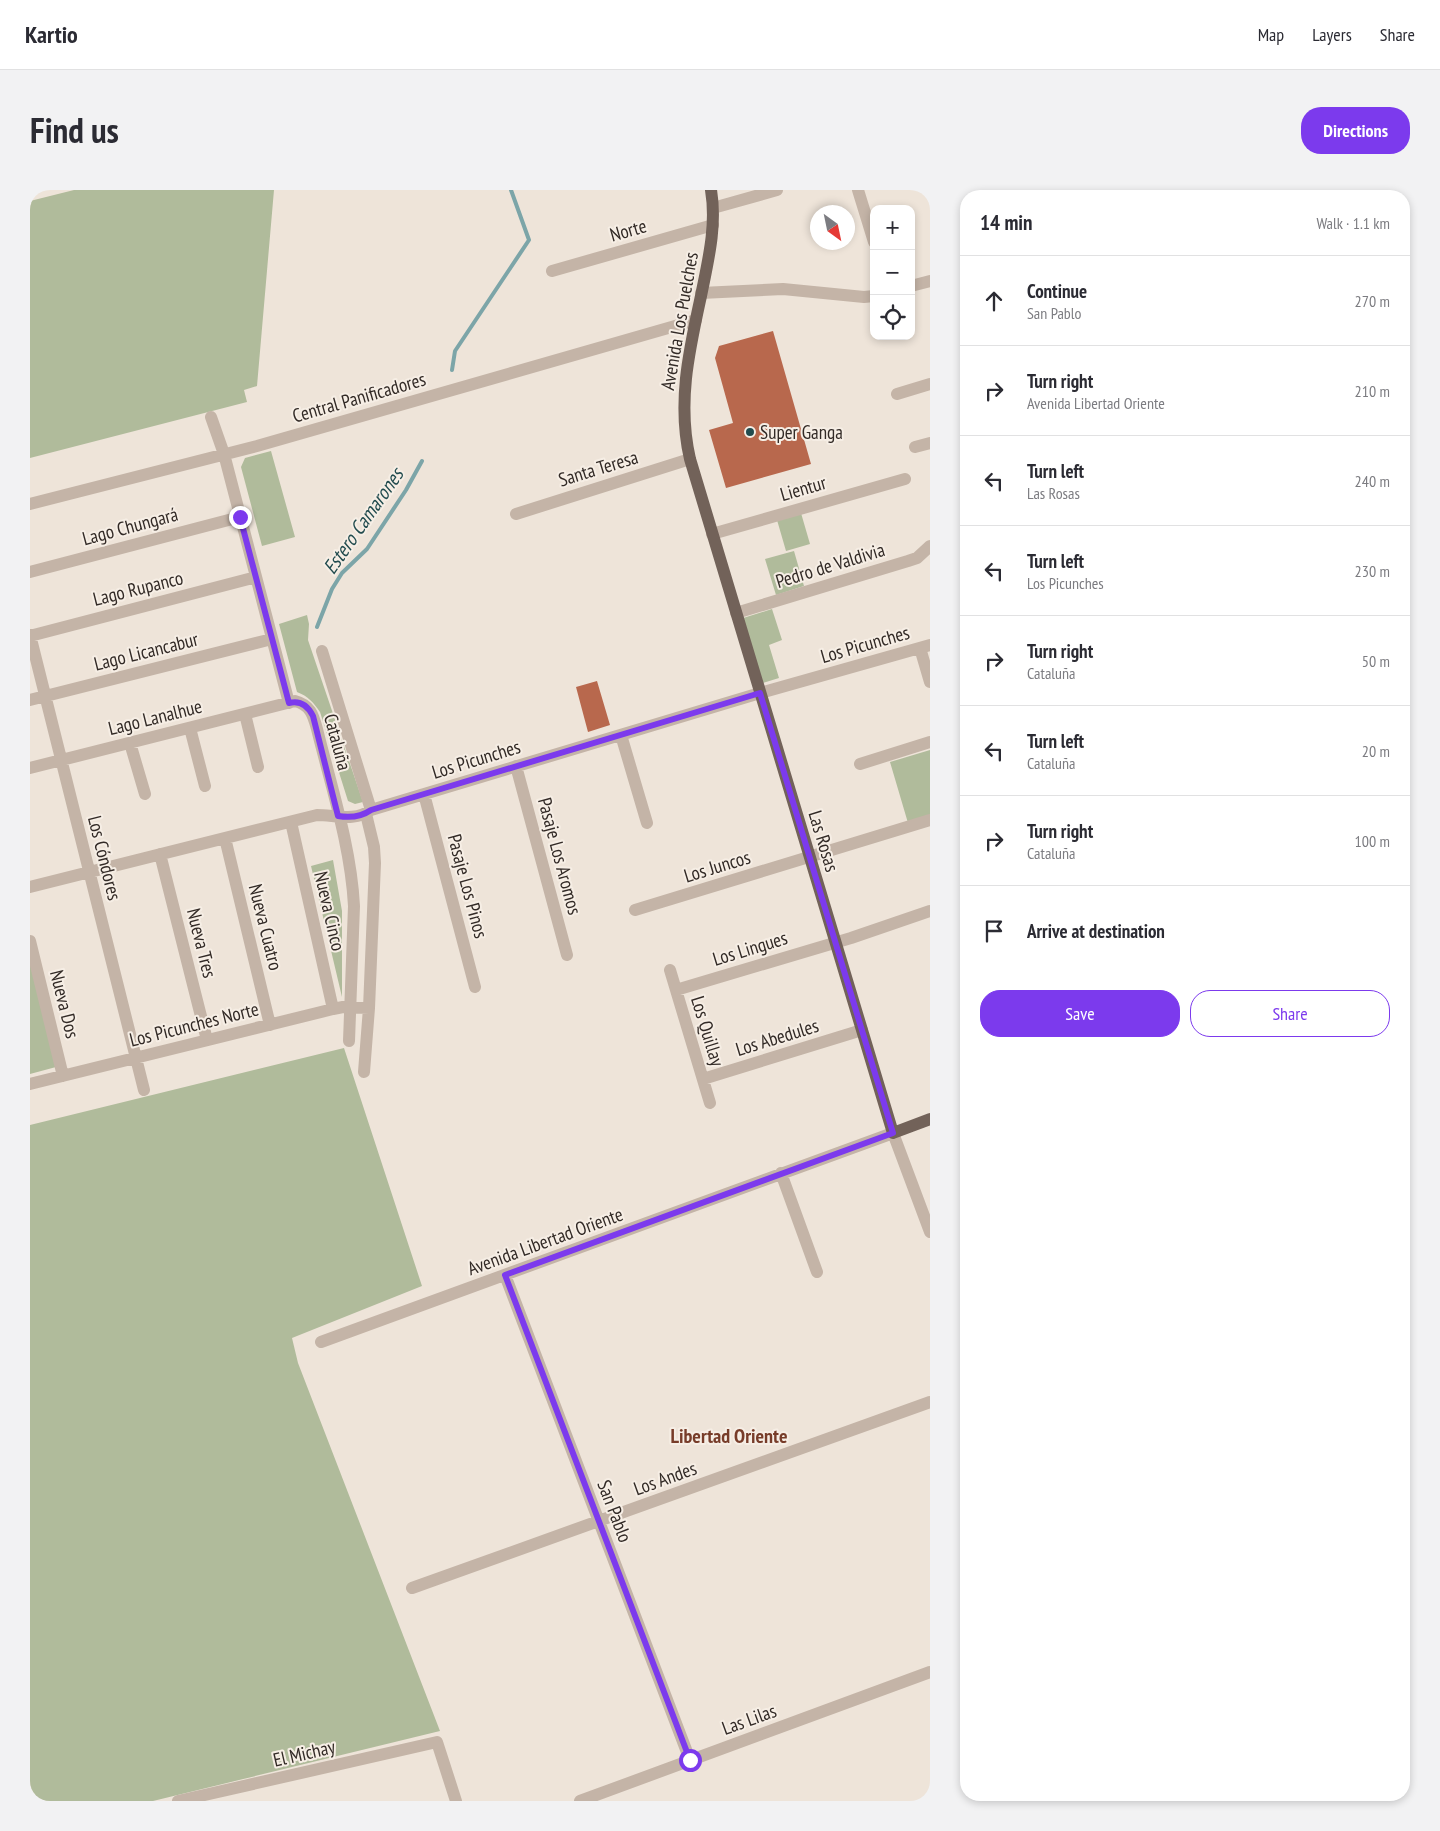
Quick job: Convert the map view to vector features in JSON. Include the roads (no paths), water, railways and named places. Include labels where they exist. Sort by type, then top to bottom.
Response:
[{"type":"main road","name":"Avenida Los Puelches","points":[[690,459],[684,427],[684,392],[711,244],[713,208],[711,190]]},
{"type":"main road","name":"Las Rosas","points":[[690,459],[893,1133]]},
{"type":"main road","name":"Avenida Libertad Oriente","points":[[893,1133],[930,1119]]},
{"type":"street","points":[[713,208],[777,190]]},
{"type":"street","points":[[858,190],[870,229]]},
{"type":"street","name":"Norte","points":[[552,271],[713,225]]},
{"type":"street","points":[[915,285],[930,281]]},
{"type":"street","points":[[701,293],[783,290],[870,296]]},
{"type":"street","name":"Central Panificadores","points":[[30,504],[224,454],[696,320]]},
{"type":"street","points":[[897,394],[930,384]]},
{"type":"street","points":[[211,417],[224,454],[289,703]]},
{"type":"street","points":[[915,448],[930,443]]},
{"type":"street","name":"Santa Teresa","points":[[516,514],[690,459]]},
{"type":"street","name":"Lientur","points":[[712,534],[905,479]]},
{"type":"street","name":"Lago Chungará","points":[[30,572],[240,517]]},
{"type":"street","name":"Pedro de Valdivia","points":[[736,613],[917,558],[930,546]]},
{"type":"street","name":"Lago Rupanco","points":[[30,636],[256,577]]},
{"type":"street","name":"Los Cóndores","points":[[30,636],[144,1090]]},
{"type":"street","name":"Lago Licancabur","points":[[30,700],[272,638]]},
{"type":"street","points":[[925,647],[930,682]]},
{"type":"street","name":"Los Picunches","points":[[30,887],[317,815],[354,817],[424,794],[760,693],[925,647]]},
{"type":"street","points":[[322,651],[368,812],[374,847],[369,1008],[364,1072]]},
{"type":"street","name":"Cataluña","points":[[289,703],[295,701],[302,703],[313,716],[353,886],[351,1007],[348,1041]]},
{"type":"street","name":"Lago Lanalhue","points":[[30,768],[289,703]]},
{"type":"street","points":[[245,714],[258,767]]},
{"type":"street","points":[[190,728],[206,786]]},
{"type":"street","points":[[621,735],[647,823]]},
{"type":"street","points":[[860,764],[930,742]]},
{"type":"street","points":[[130,743],[145,794]]},
{"type":"street","name":"Pasaje Los Aromos","points":[[516,766],[567,955]]},
{"type":"street","name":"Pasaje Los Pinos","points":[[424,794],[475,987]]},
{"type":"street","name":"Los Juncos","points":[[635,910],[930,820]]},
{"type":"street","name":"Nueva Cinco","points":[[291,822],[333,1009]]},
{"type":"street","name":"Nueva Cuatro","points":[[225,838],[270,1025]]},
{"type":"street","name":"Nueva Tres","points":[[160,854],[207,1040]]},
{"type":"street","name":"Los Lingues","points":[[676,990],[930,911]]},
{"type":"street","name":"Nueva Dos","points":[[30,940],[63,1076]]},
{"type":"street","name":"Los Quillay","points":[[670,970],[710,1103]]},
{"type":"street","name":"Los Picunches Norte","points":[[30,1084],[333,1009],[369,1008]]},
{"type":"street","name":"Los Abedules","points":[[703,1079],[862,1030]]},
{"type":"street","name":"Avenida Libertad Oriente","points":[[321,1342],[893,1133]]},
{"type":"street","name":"Las Rosas","points":[[893,1133],[930,1232]]},
{"type":"street","points":[[781,1173],[817,1272]]},
{"type":"street","name":"San Pablo","points":[[505,1275],[690,1760]]},
{"type":"street","name":"Los Andes","points":[[412,1588],[930,1402]]},
{"type":"street","name":"Las Lilas","points":[[580,1801],[930,1672]]},
{"type":"street","name":"El Michay","points":[[178,1801],[437,1742],[456,1801]]},
{"type":"waterway","name":"Estero Camarones","points":[[452,370],[455,351],[529,240],[511,190]]},
{"type":"waterway","name":"Estero Camarones","points":[[317,627],[332,589],[342,573],[367,549],[406,490],[422,461]]},
{"type":"place","name":"Super Ganga","points":[[750,432]]},
{"type":"district","name":"Libertad Oriente","points":[[729,1436]]}]
